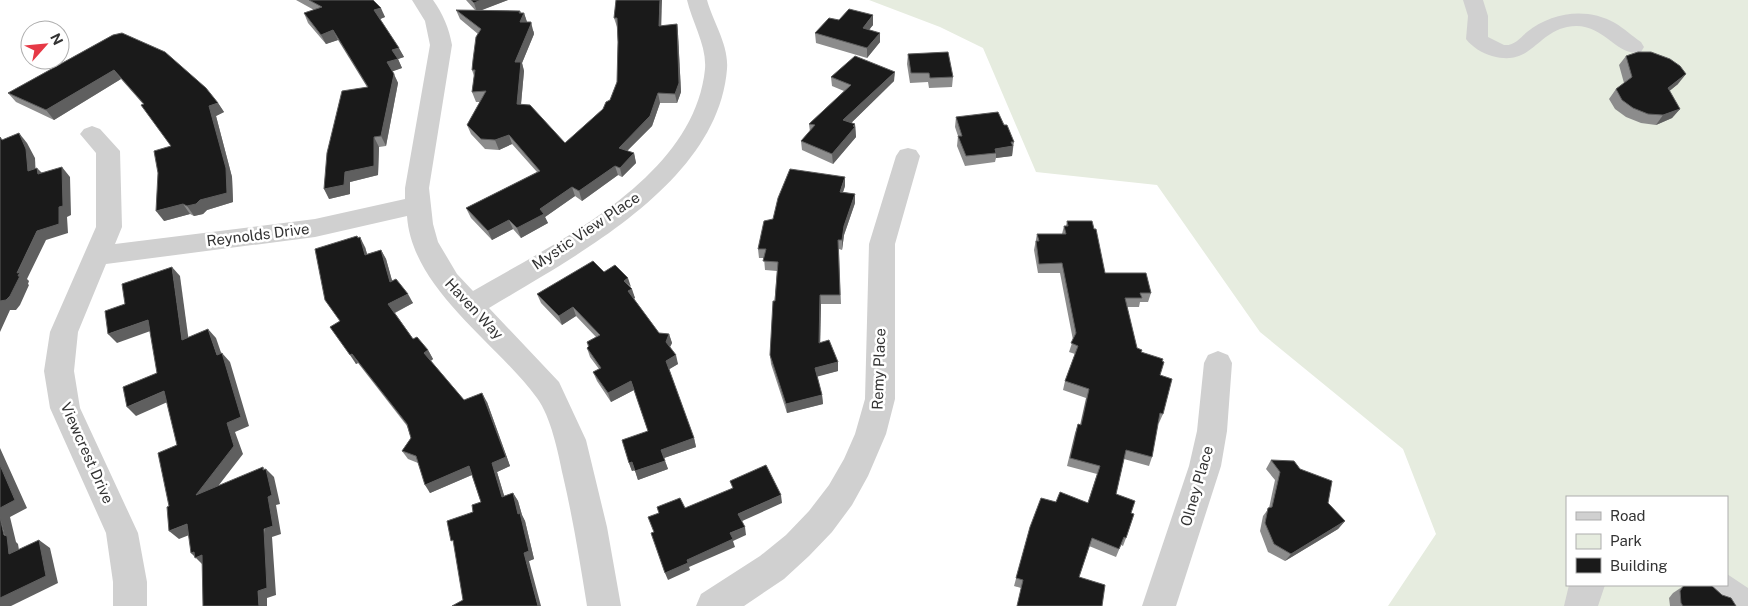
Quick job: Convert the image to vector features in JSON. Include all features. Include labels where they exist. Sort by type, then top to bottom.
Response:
[{"type":"street","name":"Haven Way","points":[[422,0],[434,15],[441,45],[417,188],[417,205],[425,242],[447,281],[549,390],[570,440],[591,527],[604,606]]},
{"type":"street","name":"Mystic View Place","points":[[470,306],[608,220],[653,184],[680,154],[701,123],[710,102],[715,81],[716,67],[712,41],[697,0]]},
{"type":"street","points":[[1473,0],[1478,16],[1477,40],[1486,47],[1502,52],[1512,52],[1523,47],[1540,31],[1555,22],[1571,19],[1589,20],[1604,25],[1633,47]]},
{"type":"street","name":"Viewcrest Drive","points":[[92,134],[108,151],[108,227],[64,332],[60,352],[60,390],[65,408],[122,533],[130,582],[130,606]]},
{"type":"street","name":"Remy Place","points":[[713,606],[742,590],[796,549],[819,525],[847,486],[867,446],[880,399],[882,244],[908,156]]},
{"type":"street","name":"Reynolds Drive","points":[[97,256],[315,228],[417,205]]},
{"type":"street","name":"Olney Place","points":[[1159,606],[1205,466],[1212,431],[1218,363]]},
{"type":"street","points":[[1581,606],[1583,593],[1587,586]]},
{"type":"street","points":[[1715,586],[1745,606]]},
{"type":"green space","points":[[869,0],[1748,0],[1748,606],[1388,606],[1436,534],[1403,449],[1260,332],[1157,185],[1036,172],[983,48],[940,27]]},
{"type":"building","points":[[309,0],[373,0],[381,8],[374,10],[399,48],[392,50],[398,59],[387,62],[394,74],[381,136],[374,137],[374,166],[345,172],[344,185],[324,189],[327,153],[342,91],[368,87],[333,30],[321,35],[304,13],[322,7]]},
{"type":"building","points":[[616,0],[660,0],[659,26],[677,24],[679,83],[675,94],[658,93],[650,116],[619,148],[634,153],[620,168],[615,166],[579,191],[572,187],[540,209],[544,214],[517,228],[509,220],[488,231],[466,208],[540,171],[509,135],[495,140],[481,139],[467,125],[486,91],[472,92],[475,70],[472,70],[476,37],[481,29],[456,10],[520,11],[519,13],[524,13],[520,22],[531,22],[531,24],[515,62],[521,62],[517,104],[530,105],[565,143],[603,109],[606,102],[610,100],[617,82],[617,18],[614,18]]},
{"type":"building","points":[[849,9],[873,15],[863,28],[880,33],[867,48],[815,33],[829,18],[839,20]]},
{"type":"building","points":[[122,33],[165,52],[206,88],[218,103],[209,106],[226,168],[227,193],[200,200],[196,204],[187,206],[183,204],[156,211],[158,173],[154,151],[171,146],[141,105],[144,104],[114,70],[46,110],[8,93],[50,70],[70,70],[70,59],[113,35]]},
{"type":"building","points":[[948,52],[953,77],[930,78],[929,73],[911,73],[908,54]]},
{"type":"building","points":[[1638,52],[1651,52],[1670,59],[1680,66],[1686,74],[1668,88],[1680,109],[1663,115],[1648,114],[1633,108],[1622,100],[1616,89],[1632,77],[1626,56]]},
{"type":"building","points":[[855,56],[895,72],[843,120],[855,124],[853,126],[855,127],[832,154],[801,141],[815,125],[809,124],[851,85],[831,77]]},
{"type":"building","points":[[998,112],[1004,125],[1007,125],[1014,142],[1011,142],[1013,146],[995,149],[996,153],[966,156],[958,136],[962,136],[956,117]]},
{"type":"building","points":[[19,133],[26,149],[28,171],[37,168],[38,174],[62,167],[63,206],[59,207],[59,224],[37,231],[17,273],[20,272],[18,276],[20,276],[10,296],[6,300],[0,301],[0,137],[2,140]]},
{"type":"building","points":[[790,169],[845,177],[840,192],[855,194],[844,226],[842,240],[838,240],[840,295],[820,295],[819,343],[829,340],[838,362],[815,368],[822,395],[786,404],[770,355],[773,301],[775,301],[778,262],[763,261],[766,249],[758,249],[764,221],[773,219],[778,198]]},
{"type":"building","points":[[1067,221],[1092,221],[1094,229],[1096,229],[1105,273],[1146,273],[1151,293],[1140,293],[1142,298],[1125,298],[1137,348],[1142,350],[1141,352],[1163,359],[1162,361],[1164,362],[1160,375],[1172,379],[1163,414],[1160,413],[1152,457],[1126,450],[1116,494],[1135,501],[1131,513],[1134,514],[1126,538],[1124,537],[1119,549],[1092,538],[1079,577],[1105,585],[1102,606],[1017,606],[1023,580],[1016,578],[1030,527],[1041,498],[1056,502],[1060,492],[1088,503],[1100,466],[1070,458],[1078,424],[1081,425],[1089,389],[1065,381],[1078,346],[1071,343],[1076,333],[1062,263],[1039,264],[1036,241],[1039,241],[1037,234],[1066,234],[1064,226],[1068,226]]},
{"type":"building","points":[[357,236],[358,238],[360,237],[365,255],[381,250],[390,282],[396,279],[408,294],[388,304],[413,339],[417,337],[428,350],[424,353],[464,400],[482,393],[506,457],[492,463],[502,497],[513,493],[518,514],[520,513],[529,551],[524,553],[538,606],[452,606],[463,600],[453,540],[451,541],[447,521],[473,512],[472,505],[481,502],[469,466],[425,485],[416,456],[402,451],[411,438],[407,424],[352,354],[350,355],[330,327],[340,321],[325,300],[315,249]]},
{"type":"building","points":[[593,261],[604,272],[615,265],[628,278],[624,281],[632,289],[628,291],[659,333],[669,334],[666,342],[676,355],[666,361],[694,438],[661,450],[665,461],[635,471],[632,462],[629,463],[622,440],[648,431],[631,381],[608,393],[593,372],[601,368],[587,348],[589,346],[587,342],[600,335],[573,307],[559,316],[537,294]]},
{"type":"building","points":[[172,267],[182,340],[208,329],[217,355],[222,353],[241,417],[227,423],[234,446],[196,495],[263,467],[263,470],[266,469],[272,495],[268,497],[273,526],[264,529],[267,588],[258,591],[259,606],[203,606],[202,555],[195,558],[194,552],[191,553],[187,524],[169,531],[167,507],[169,506],[158,453],[177,445],[164,391],[127,407],[123,387],[157,373],[148,320],[108,334],[105,311],[125,304],[122,284]]},
{"type":"building","points":[[1271,460],[1294,461],[1300,469],[1332,481],[1328,503],[1345,521],[1291,554],[1274,544],[1265,523],[1268,508],[1272,507],[1280,472]]},
{"type":"building","points":[[0,465],[15,500],[0,508]]},
{"type":"building","points":[[766,465],[781,495],[738,514],[745,527],[730,533],[733,539],[687,560],[688,563],[665,573],[651,533],[654,532],[648,517],[659,513],[657,507],[680,498],[685,508],[733,488],[730,481]]},
{"type":"building","points":[[0,517],[4,535],[7,536],[9,554],[39,540],[46,576],[0,598]]},
{"type":"building","points":[[1683,586],[1712,586],[1722,595],[1731,598],[1736,606],[1683,606],[1680,591]]}]
